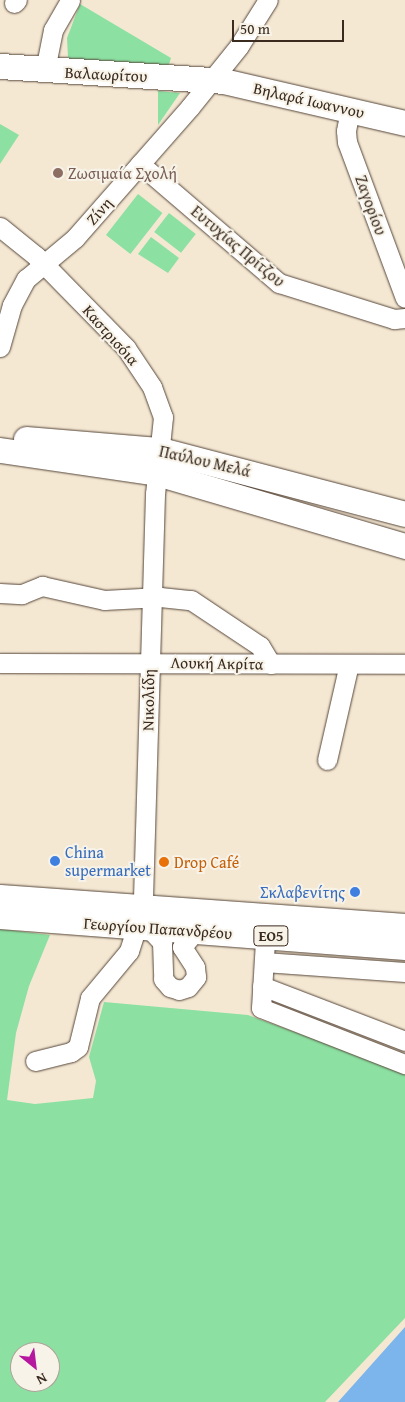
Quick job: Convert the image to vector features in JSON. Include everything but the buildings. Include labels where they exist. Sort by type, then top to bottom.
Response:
[{"type":"main road","name":"Βαλαωρίτου","points":[[0,66],[212,80]]},
{"type":"main road","name":"Βηλαρά Ιωαννου","points":[[212,80],[259,87],[405,123]]},
{"type":"main road","name":"Παύλου Μελά","points":[[0,438],[159,462],[405,514]]},
{"type":"main road","name":"Παύλου Μελά","points":[[0,450],[159,462],[400,540]]},
{"type":"main road","name":"Γεωργίου Παπανδρέου","points":[[0,897],[143,920],[195,931],[266,926],[405,947]]},
{"type":"main road","name":"Γεωργίου Παπανδρέου","points":[[0,916],[266,926],[405,926]]},
{"type":"street","points":[[45,70],[52,30],[70,0]]},
{"type":"street","name":"Ζίνη","points":[[0,347],[22,283],[75,238],[140,164],[239,46],[268,0]]},
{"type":"street","name":"Ζαγορίου","points":[[350,110],[346,131],[347,142],[405,298]]},
{"type":"street","name":"Ευτυχίας Πρίτζου","points":[[140,164],[278,283],[394,319],[405,318]]},
{"type":"street","name":"Καστρισόια","points":[[0,227],[44,264],[126,348],[145,374],[162,408],[159,462]]},
{"type":"street","name":"Νικολίδη","points":[[143,920],[151,598],[159,462]]},
{"type":"street","points":[[0,593],[22,594],[42,586],[104,600],[167,597],[196,602],[260,646],[271,664]]},
{"type":"street","name":"Λουκή Ακρίτα","points":[[0,663],[405,664]]},
{"type":"street","points":[[327,760],[348,664]]},
{"type":"street","points":[[35,1061],[71,1052],[78,1047],[90,998],[100,982],[123,961],[143,920],[162,942],[163,979],[170,987],[179,990],[190,986],[196,977],[195,968],[182,947],[195,931]]},
{"type":"street","points":[[266,926],[261,1008],[405,1064]]},
{"type":"street","points":[[264,962],[405,972]]},
{"type":"street","points":[[262,991],[405,1041]]},
{"type":"street","points":[[262,991],[405,1054]]},
{"type":"green space","points":[[80,4],[171,58],[168,67],[72,60],[68,57],[67,38]]},
{"type":"green space","points":[[158,91],[180,93],[158,125]]},
{"type":"green space","points":[[0,124],[19,135],[0,164]]},
{"type":"green space","points":[[138,194],[162,213],[130,254],[106,235]]},
{"type":"green space","points":[[169,213],[196,234],[181,253],[154,232]]},
{"type":"green space","points":[[151,237],[179,258],[168,273],[138,254]]},
{"type":"green space","points":[[0,929],[50,935],[29,986],[16,1033],[7,1100],[35,1104],[93,1098],[96,1081],[89,1057],[104,1002],[248,1015],[405,1072],[405,1318],[325,1402],[0,1402]]},
{"type":"water","points":[[405,1327],[405,1402],[338,1402]]},
{"type":"place","name":"Ζωσιμαία Σχολή","points":[[58,173]]},
{"type":"place","name":"China supermarket","points":[[55,861]]},
{"type":"place","name":"Drop Café","points":[[164,862]]},
{"type":"place","name":"Σκλαβενίτης","points":[[355,892]]}]
